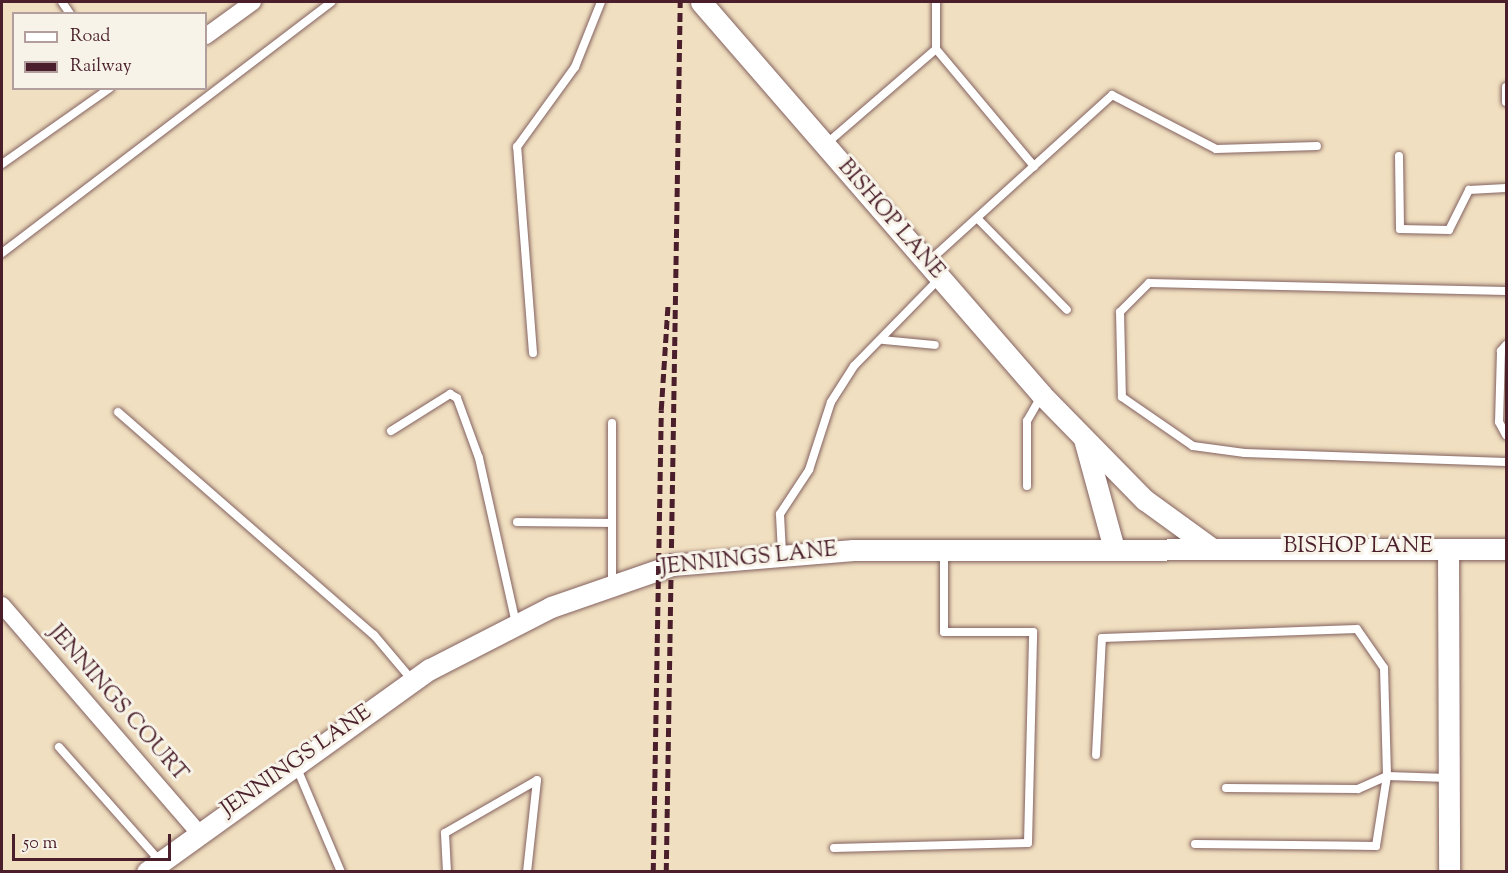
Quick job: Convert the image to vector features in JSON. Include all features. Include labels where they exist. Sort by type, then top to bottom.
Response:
[{"type":"street","points":[[207,35],[253,2]]},
{"type":"street","name":"BISHOP LANE","points":[[701,2],[1042,394],[1145,500],[1210,547]]},
{"type":"street","name":"BISHOP LANE","points":[[1083,435],[1114,549],[1210,547],[1506,549]]},
{"type":"street","name":"JENNINGS LANE","points":[[153,866],[413,680],[516,623],[612,584],[672,564],[782,553],[944,549],[1114,549]]},
{"type":"street","points":[[1448,549],[1449,872]]},
{"type":"street","name":"JENNINGS COURT","points":[[2,604],[198,832]]},
{"type":"lane","points":[[2,253],[331,2]]},
{"type":"lane","points":[[532,353],[517,147],[575,67],[601,2]]},
{"type":"lane","points":[[936,2],[936,49],[1034,166]]},
{"type":"lane","points":[[825,145],[936,49]]},
{"type":"lane","points":[[1506,87],[1506,102]]},
{"type":"lane","points":[[2,164],[107,90]]},
{"type":"lane","points":[[782,553],[780,514],[809,470],[831,402],[854,366],[883,340],[934,270],[978,219],[1112,95],[1216,148],[1317,146]]},
{"type":"lane","points":[[1399,156],[1400,229],[1449,230],[1469,190],[1506,188]]},
{"type":"lane","points":[[978,219],[1066,310]]},
{"type":"lane","points":[[1506,291],[1149,283],[1120,312],[1122,397],[1193,446],[1245,453],[1506,462]]},
{"type":"lane","points":[[883,340],[935,345]]},
{"type":"lane","points":[[1506,345],[1501,351],[1499,422],[1506,435]]},
{"type":"lane","points":[[391,431],[450,394],[457,398],[479,458],[516,623]]},
{"type":"lane","points":[[1027,486],[1027,421],[1042,394]]},
{"type":"lane","points":[[118,412],[374,635],[413,680]]},
{"type":"lane","points":[[612,423],[612,584]]},
{"type":"lane","points":[[516,522],[612,523]]},
{"type":"lane","points":[[834,848],[1028,843],[1033,632],[944,632],[944,549]]},
{"type":"lane","points":[[1096,755],[1102,638],[1357,629],[1384,668],[1387,777],[1376,846],[1195,844]]},
{"type":"lane","points":[[59,747],[153,866]]},
{"type":"lane","points":[[295,763],[341,872]]},
{"type":"lane","points":[[1226,788],[1358,789],[1387,777],[1449,778]]},
{"type":"lane","points":[[447,872],[445,833],[537,780],[527,872]]},
{"type":"railway","points":[[666,872],[680,2]]},
{"type":"railway","points":[[653,872],[661,410],[668,303]]}]
